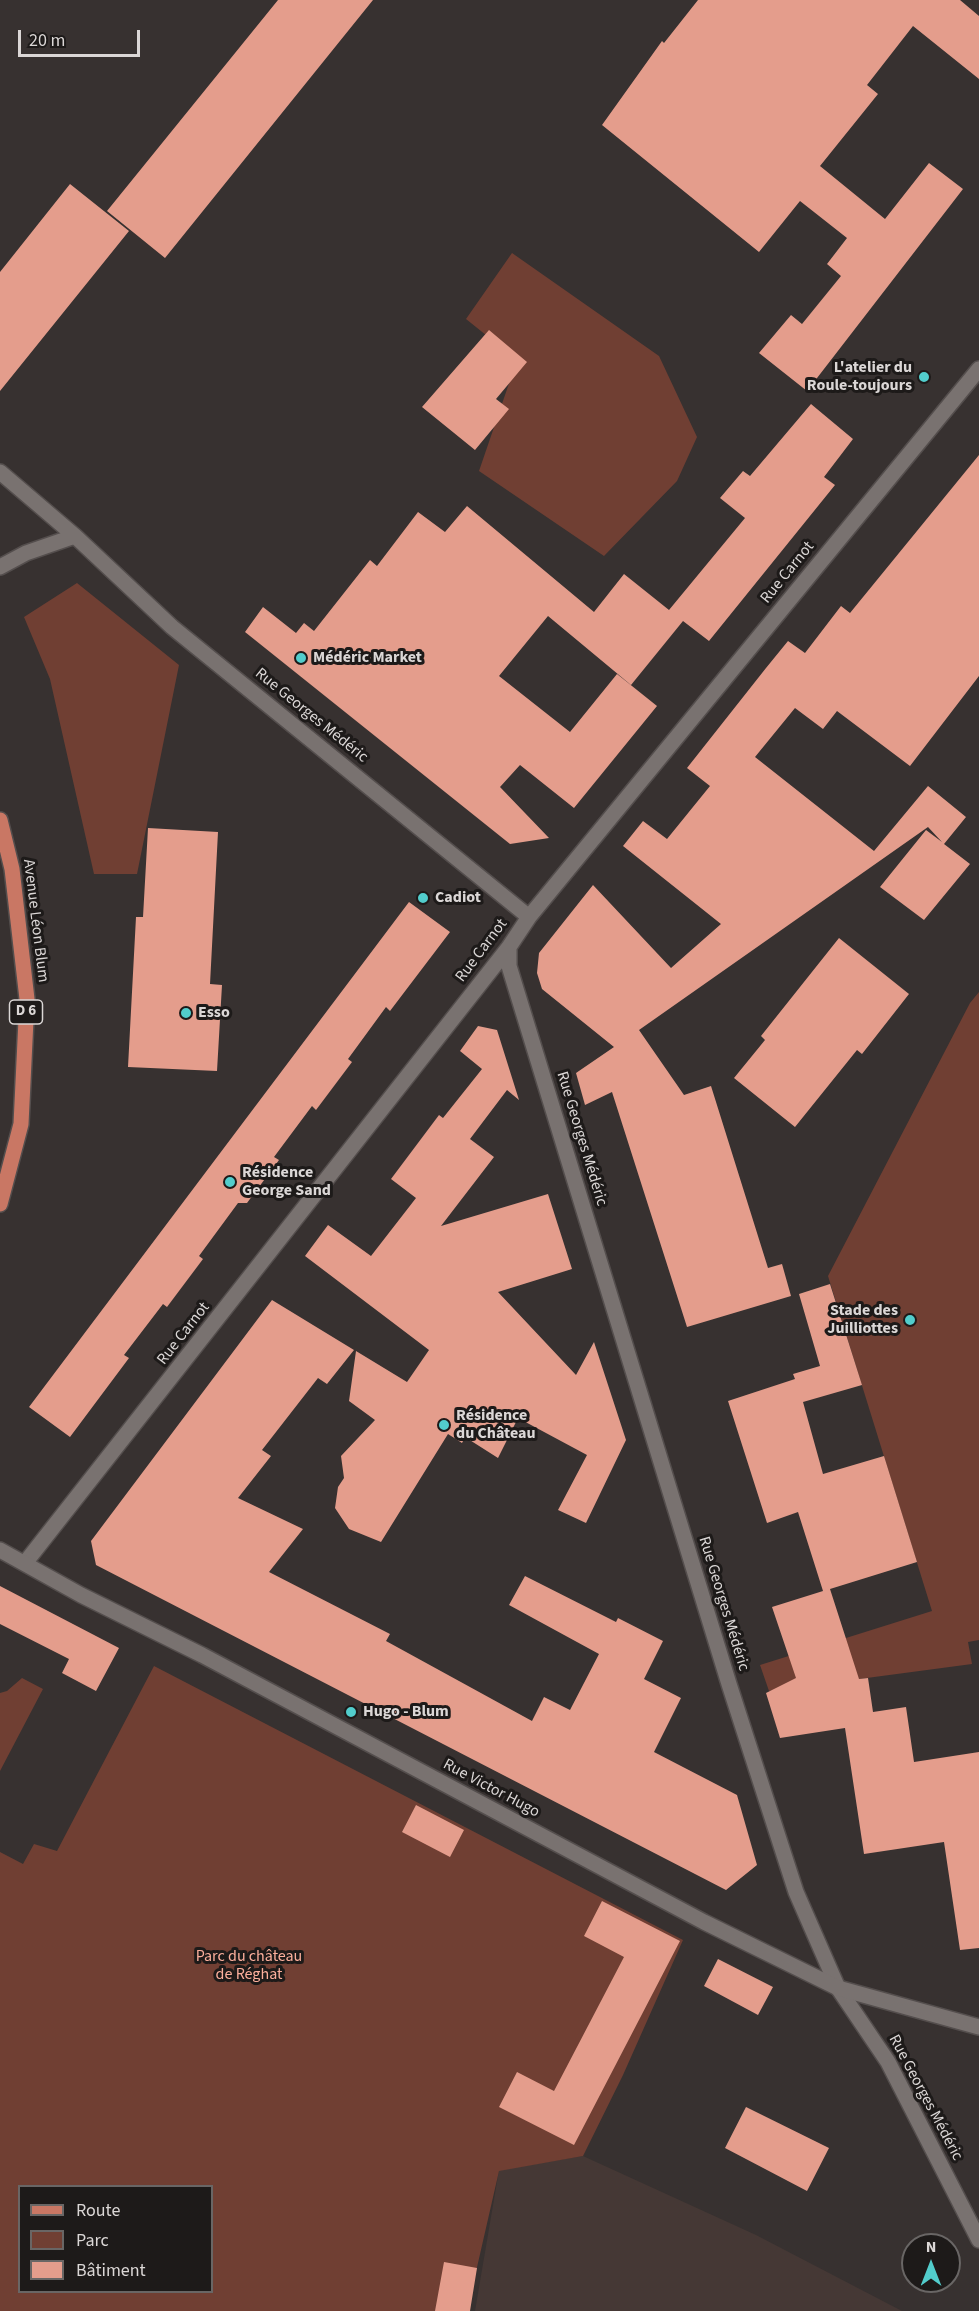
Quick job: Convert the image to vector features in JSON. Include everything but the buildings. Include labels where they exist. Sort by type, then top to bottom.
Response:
[{"type":"main road","name":"Avenue Léon Blum","points":[[0,820],[12,869],[27,999],[21,1124],[0,1204]]},
{"type":"street","name":"Rue Carnot","points":[[25,1563],[509,947],[529,917],[979,369]]},
{"type":"street","name":"Rue Georges Médéric","points":[[0,472],[75,537],[172,627],[529,917]]},
{"type":"street","points":[[0,567],[26,553],[75,537]]},
{"type":"street","name":"Rue Georges Médéric","points":[[509,947],[509,966],[729,1684],[796,1892],[838,1988],[888,2062],[979,2240]]},
{"type":"street","name":"Rue Victor Hugo","points":[[0,1550],[81,1595],[202,1655],[704,1922],[838,1988],[979,2026]]},
{"type":"shaded area","points":[[583,2156],[756,2235],[902,2311],[475,2311],[499,2170]]},
{"type":"green space","points":[[512,253],[659,356],[697,437],[677,481],[604,556],[479,471],[517,360],[466,319]]},
{"type":"green space","points":[[77,583],[179,665],[137,874],[94,874],[50,679],[24,617]]},
{"type":"green space","name":"Stade des Juilliottes","points":[[979,992],[979,1640],[968,1642],[972,1664],[769,1691],[760,1665],[932,1611],[828,1276],[970,1003]]},
{"type":"green space","name":"Parc du château de Réghat","points":[[154,1666],[683,1940],[623,2075],[583,2156],[499,2171],[467,2311],[0,2311],[0,1852],[23,1864],[34,1844],[57,1851]]},
{"type":"green space","points":[[22,1678],[43,1689],[0,1771],[0,1693],[7,1691]]},
{"type":"place","name":"L'atelier du Roule-toujours","points":[[924,377]]},
{"type":"place","name":"Médéric Market","points":[[301,658]]},
{"type":"place","name":"Cadiot","points":[[423,898]]},
{"type":"place","name":"Esso","points":[[186,1013]]},
{"type":"place","name":"Résidence George Sand","points":[[230,1182]]},
{"type":"place","name":"Stade des Juilliottes","points":[[910,1320]]},
{"type":"place","name":"Résidence du Château","points":[[444,1425]]},
{"type":"place","name":"Hugo - Blum","points":[[351,1712]]}]
